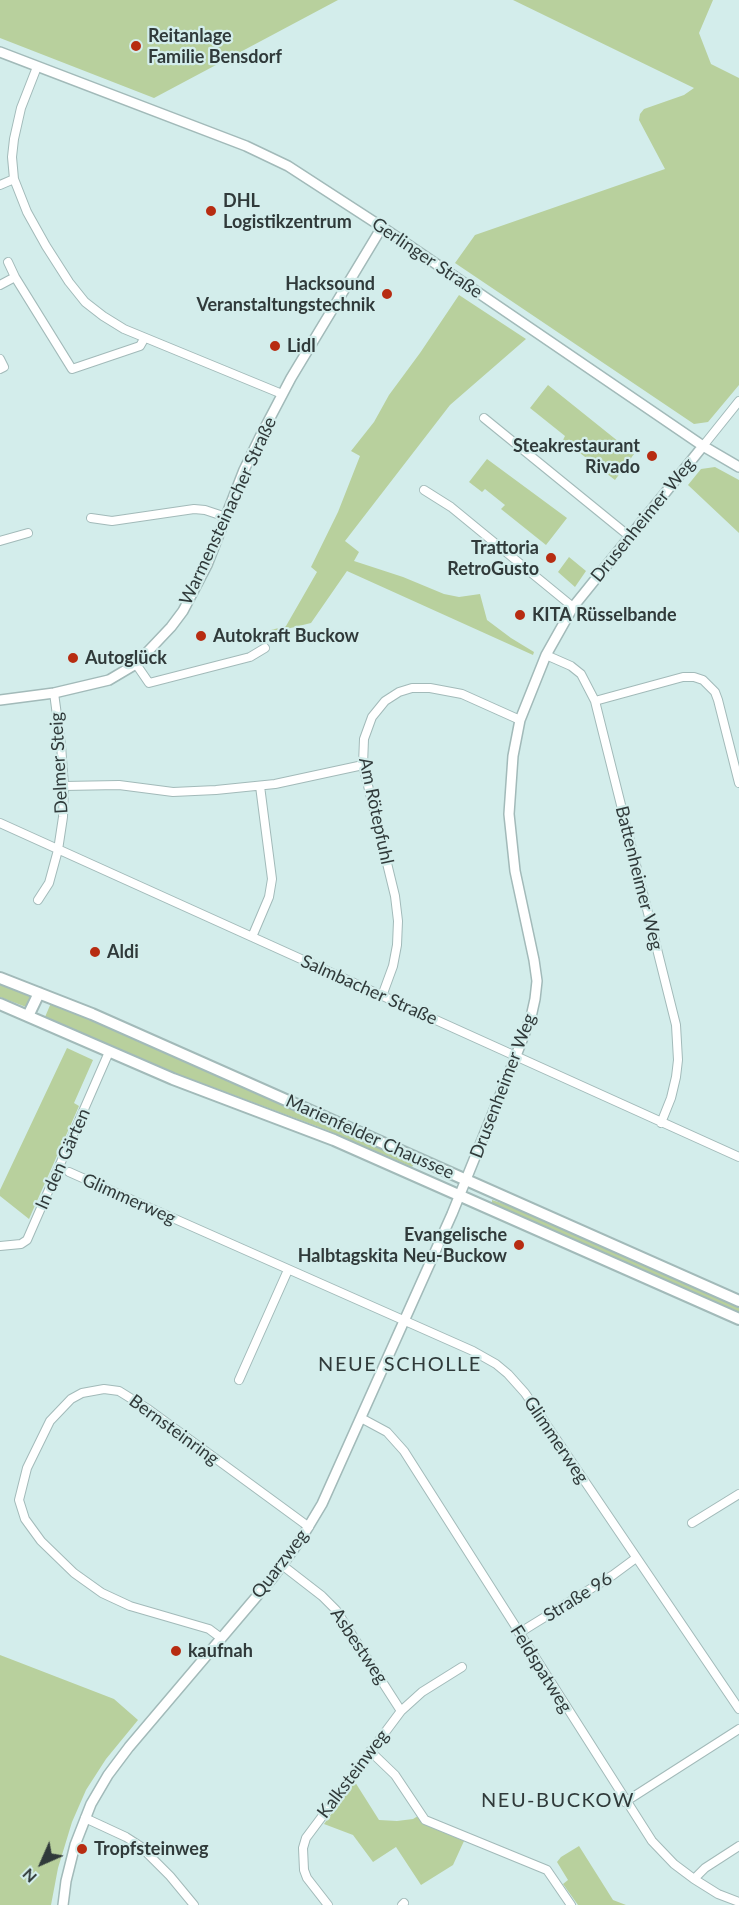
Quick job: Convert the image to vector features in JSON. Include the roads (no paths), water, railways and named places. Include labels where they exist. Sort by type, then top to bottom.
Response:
[{"type":"main road","name":"Marienfelder Chaussee","points":[[0,978],[102,1019],[739,1301]]},
{"type":"main road","points":[[28,1016],[39,993]]},
{"type":"main road","name":"Marienfelder Chaussee","points":[[0,1004],[196,1088],[334,1140],[739,1319]]},
{"type":"street","name":"Gerlinger Straße","points":[[0,52],[257,151],[288,166],[382,227],[703,446],[739,467]]},
{"type":"street","points":[[37,67],[21,108],[14,139],[12,157],[14,179],[27,212],[45,246],[80,296],[103,316],[144,339],[282,394]]},
{"type":"street","points":[[0,185],[14,179]]},
{"type":"street","name":"Warmensteinacher Straße","points":[[0,700],[54,693],[109,680],[136,664],[183,611],[207,565],[247,465],[282,394],[382,227]]},
{"type":"street","points":[[8,262],[72,369],[140,346],[144,339]]},
{"type":"street","points":[[0,285],[15,277]]},
{"type":"street","name":"Drusenheimer Weg","points":[[460,1195],[531,1017],[537,981],[515,871],[509,814],[513,756],[520,720],[546,655],[573,607],[739,401]]},
{"type":"street","points":[[484,418],[629,536]]},
{"type":"street","points":[[424,490],[451,507],[573,607]]},
{"type":"street","points":[[92,518],[112,521],[194,509],[226,517]]},
{"type":"street","points":[[0,541],[28,533]]},
{"type":"street","points":[[136,664],[149,683],[250,657],[265,648]]},
{"type":"street","name":"Battenheimer Weg","points":[[546,655],[571,666],[581,674],[595,701],[676,1025],[678,1060],[676,1077],[661,1123]]},
{"type":"street","points":[[595,701],[683,677],[703,680],[715,692],[718,699],[739,783]]},
{"type":"street","name":"Am Rötepfuhl","points":[[382,996],[393,966],[398,921],[395,896],[363,765],[364,739],[372,717],[385,701],[404,690],[430,688],[454,692],[520,720]]},
{"type":"street","name":"Delmer Steig","points":[[38,900],[49,884],[58,850],[64,786],[54,693]]},
{"type":"street","points":[[64,786],[119,785],[179,792],[260,786],[363,765]]},
{"type":"street","points":[[252,937],[269,897],[272,879],[260,786]]},
{"type":"street","name":"Salmbacher Straße","points":[[0,823],[739,1157]]},
{"type":"street","name":"In den Gärten","points":[[0,1246],[21,1244],[27,1240],[109,1052]]},
{"type":"street","name":"Glimmerweg","points":[[69,1172],[488,1359],[508,1374],[525,1394],[739,1709]]},
{"type":"street","name":"Quarzweg","points":[[63,1905],[70,1866],[85,1818],[108,1775],[282,1565],[309,1527],[333,1483],[460,1195]]},
{"type":"street","points":[[239,1380],[288,1270]]},
{"type":"street","name":"Bernsteinring","points":[[221,1638],[209,1629],[130,1606],[102,1593],[62,1562],[41,1541],[25,1519],[19,1500],[23,1481],[41,1438],[59,1410],[71,1399],[90,1390],[119,1391],[148,1409],[309,1527]]},
{"type":"street","name":"Feldspatweg","points":[[362,1418],[387,1432],[404,1450],[625,1802],[659,1850],[694,1879],[739,1902]]},
{"type":"street","points":[[692,1522],[739,1494]]},
{"type":"street","name":"Straße 96","points":[[519,1634],[636,1558]]},
{"type":"street","name":"Asbestweg","points":[[282,1565],[322,1596],[336,1611],[401,1711]]},
{"type":"street","name":"Kalksteinweg","points":[[328,1905],[307,1878],[304,1870],[303,1848],[314,1826],[401,1711],[422,1692],[462,1667]]},
{"type":"street","points":[[625,1802],[739,1729]]},
{"type":"street","points":[[370,1751],[392,1772],[426,1820],[547,1870],[571,1905]]},
{"type":"street","points":[[85,1818],[140,1846],[170,1876],[194,1905]]},
{"type":"street","points":[[694,1879],[705,1868],[739,1846]]},
{"type":"place","name":"Reitanlage Familie Bensdorf","points":[[136,46]]},
{"type":"place","name":"DHL Logistikzentrum","points":[[211,211]]},
{"type":"place","name":"Hacksound Veranstaltungstechnik","points":[[387,294]]},
{"type":"place","name":"Lidl","points":[[275,346]]},
{"type":"place","name":"Steakrestaurant Rivado","points":[[652,456]]},
{"type":"place","name":"Trattoria RetroGusto","points":[[551,558]]},
{"type":"place","name":"KITA Rüsselbande","points":[[520,615]]},
{"type":"place","name":"Autokraft Buckow","points":[[201,636]]},
{"type":"place","name":"Autoglück","points":[[73,658]]},
{"type":"place","name":"Aldi","points":[[95,952]]},
{"type":"place","name":"Evangelische Halbtagskita Neu-Buckow","points":[[519,1245]]},
{"type":"place","name":"kaufnah","points":[[176,1651]]},
{"type":"place","name":"Tropfsteinweg","points":[[82,1849]]},
{"type":"district","name":"NEUE SCHOLLE","points":[[400,1365]]},
{"type":"district","name":"NEU-BUCKOW","points":[[558,1801]]}]
